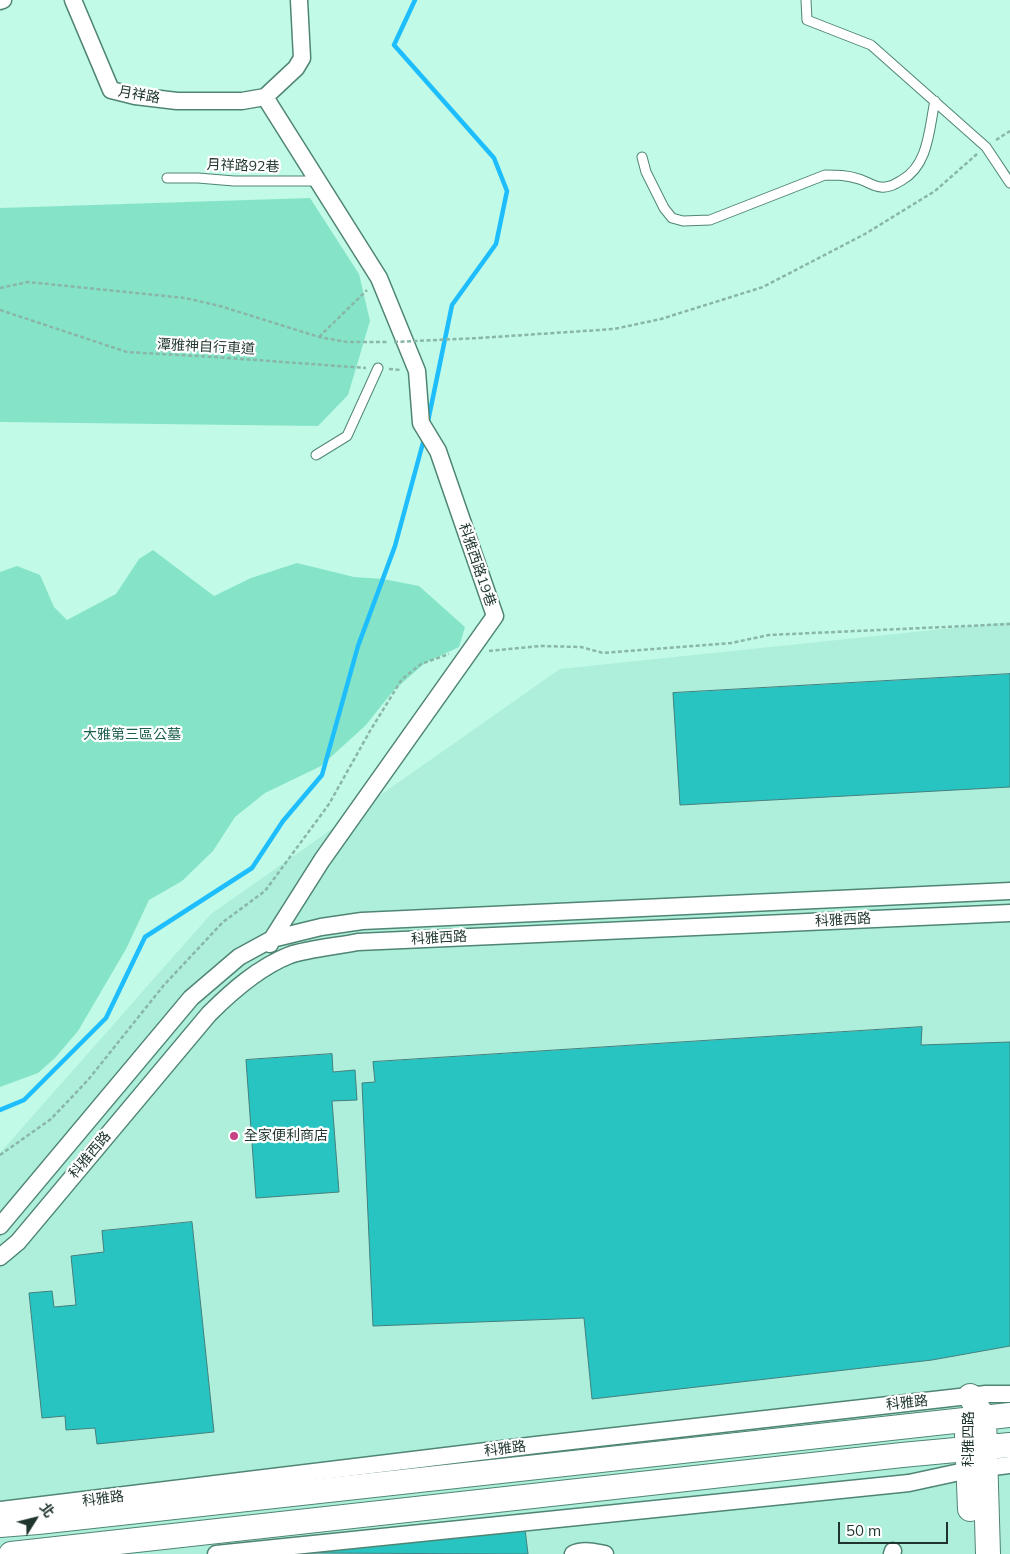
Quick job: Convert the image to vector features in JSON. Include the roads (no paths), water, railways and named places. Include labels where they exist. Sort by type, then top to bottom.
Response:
[{"type":"street","name":"月祥路","points":[[73,0],[111,90],[135,96],[177,101],[242,101],[265,97]]},
{"type":"street","points":[[300,0],[302,58],[296,68],[265,97],[318,181]]},
{"type":"street","name":"科雅西路19巷","points":[[262,970],[272,939],[322,860],[495,616],[438,451],[422,424],[417,372],[379,278],[318,181]]},
{"type":"street","name":"科雅西路","points":[[0,1226],[191,998],[239,957],[272,939],[321,927],[362,921],[1010,891]]},
{"type":"street","name":"科雅西路","points":[[0,1257],[18,1242],[209,1014],[232,992],[262,970],[290,955],[358,942],[1010,913]]},
{"type":"street","name":"科雅路","points":[[0,1510],[536,1445],[970,1396],[1010,1394]]},
{"type":"street","name":"科雅四路","points":[[970,1396],[975,1419],[977,1459],[988,1554]]},
{"type":"street","name":"科雅路","points":[[0,1525],[1010,1415]]},
{"type":"street","points":[[216,1554],[909,1483],[1010,1445]]},
{"type":"street","points":[[11,1554],[902,1455],[977,1459],[1010,1465]]},
{"type":"street","name":"科雅四路","points":[[972,1554],[977,1459]]},
{"type":"street","points":[[574,1554],[577,1552],[605,1554]]},
{"type":"lane","points":[[806,0],[807,20],[871,45],[986,147],[1010,183]]},
{"type":"lane","points":[[642,157],[646,172],[664,208],[672,218],[683,222],[710,220],[825,175],[844,175],[879,187],[892,186],[906,178],[917,168],[928,139],[935,101]]},
{"type":"lane","name":"月祥路92巷","points":[[167,178],[234,181],[318,181]]},
{"type":"lane","points":[[316,455],[347,436],[378,368]]},
{"type":"waterway","points":[[415,0],[394,45],[494,158],[507,191],[496,244],[452,305],[427,426]]},
{"type":"waterway","points":[[0,1110],[24,1100],[106,1018],[145,937],[252,868],[283,821],[322,775],[358,646],[395,546],[424,439]]},
{"type":"place","name":"全家便利商店","points":[[234,1136]]},
{"type":"park label","name":"大雅第三區公墓","points":[[132,735]]}]
